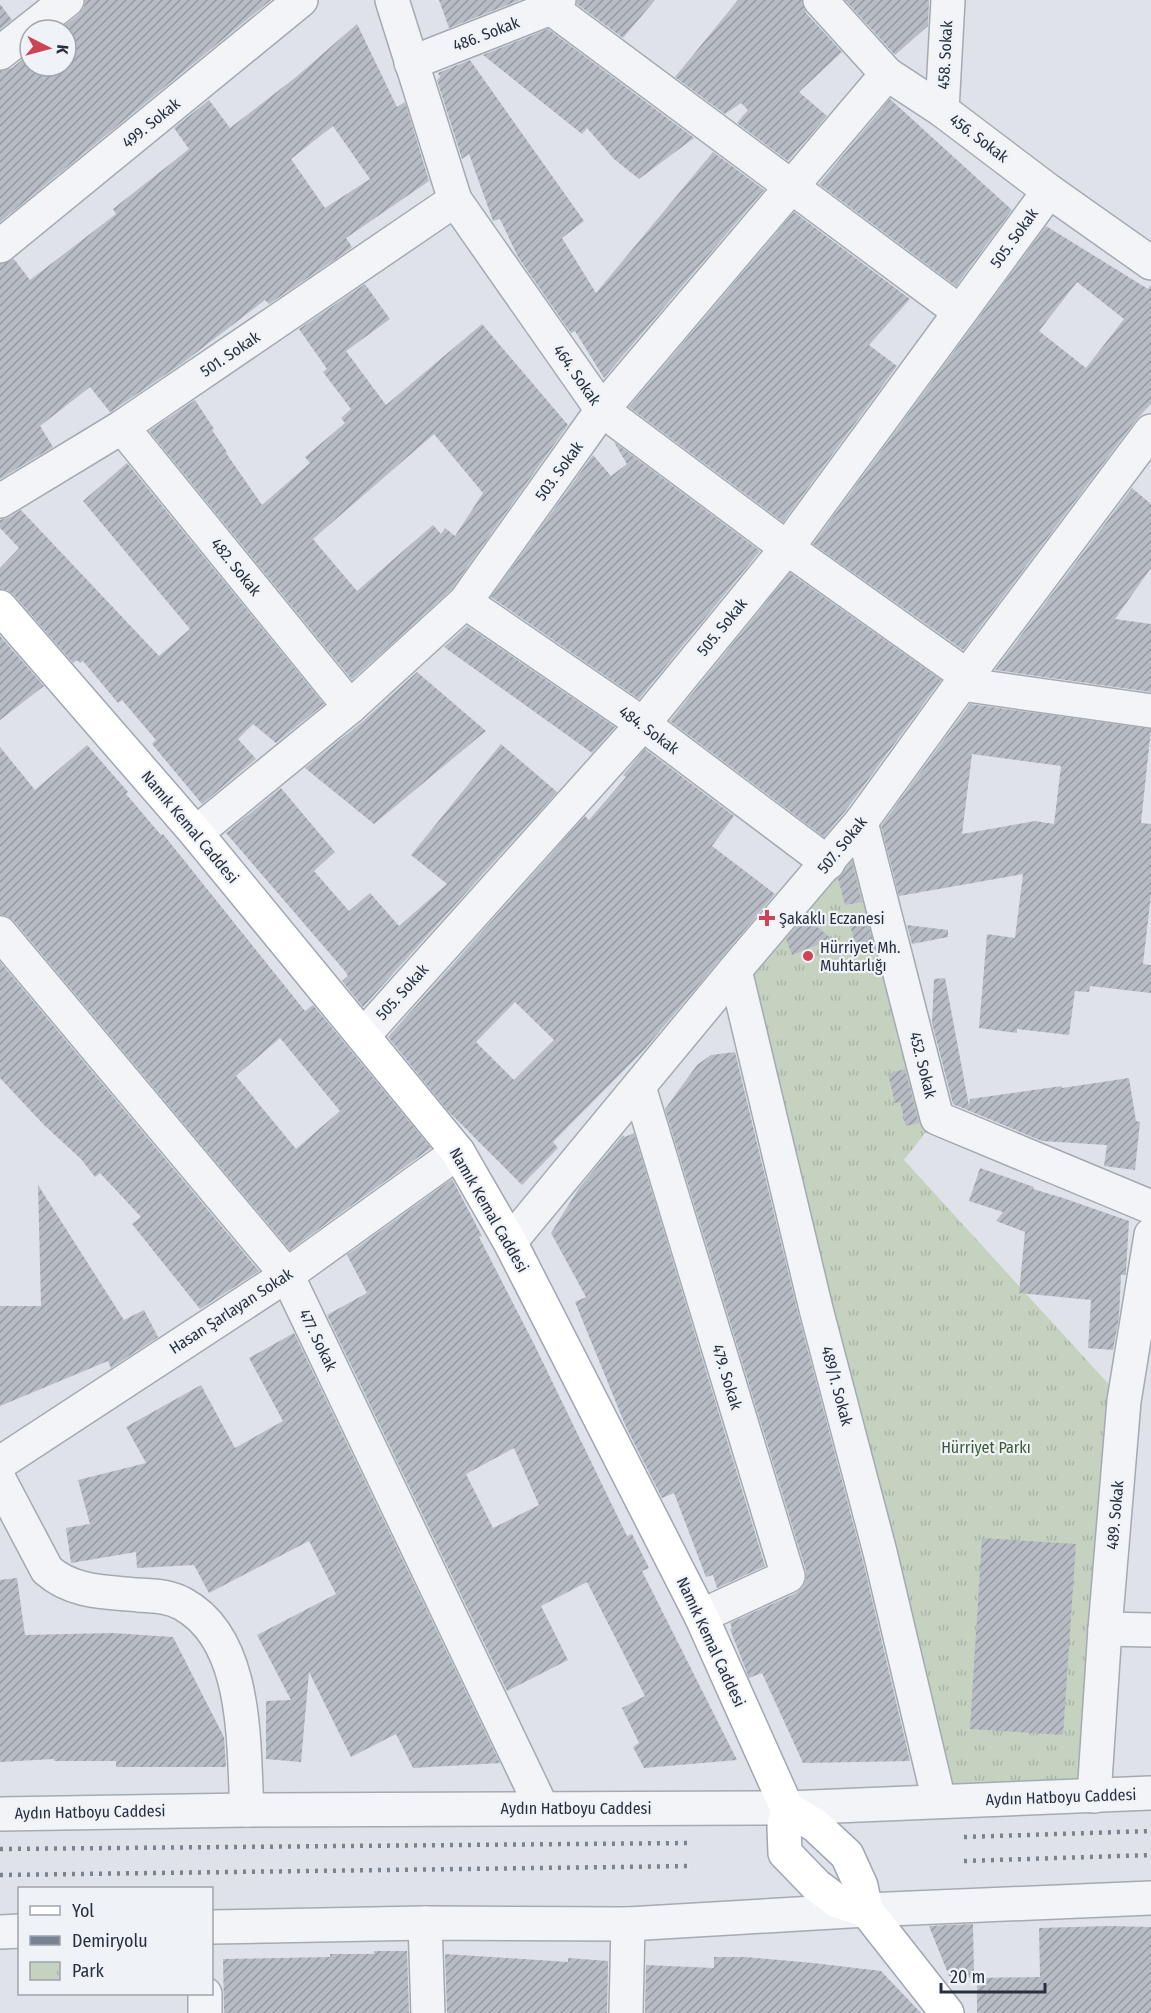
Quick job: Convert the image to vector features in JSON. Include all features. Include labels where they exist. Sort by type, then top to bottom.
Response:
[{"type":"main road","name":"Namık Kemal Caddesi","points":[[0,607],[196,833],[458,1152],[510,1242],[700,1616],[787,1808],[784,1828],[785,1853],[816,1885],[837,1901],[866,1910]]},
{"type":"main road","points":[[787,1808],[816,1826],[847,1855],[861,1886],[866,1910],[947,2013]]},
{"type":"street","points":[[0,53],[67,0]]},
{"type":"street","name":"499. Sokak","points":[[0,246],[301,0]]},
{"type":"street","name":"464. Sokak","points":[[392,0],[455,200],[602,410],[964,680]]},
{"type":"street","name":"456. Sokak","points":[[820,0],[887,74],[942,110],[1049,191],[1151,263]]},
{"type":"street","name":"458. Sokak","points":[[942,110],[948,0]]},
{"type":"street","points":[[552,3],[960,312]]},
{"type":"street","name":"486. Sokak","points":[[411,63],[552,3]]},
{"type":"street","name":"503. Sokak","points":[[196,833],[350,707],[465,602],[602,410],[887,74]]},
{"type":"street","name":"505. Sokak","points":[[363,1036],[643,724],[787,548],[1049,191]]},
{"type":"street","name":"501. Sokak","points":[[0,501],[122,427],[455,200]]},
{"type":"street","name":"482. Sokak","points":[[122,427],[350,707]]},
{"type":"street","name":"507. Sokak","points":[[510,1242],[861,822],[1151,430]]},
{"type":"street","name":"484. Sokak","points":[[465,602],[643,724],[828,863]]},
{"type":"street","points":[[964,680],[1151,711]]},
{"type":"street","name":"452. Sokak","points":[[861,822],[937,1118],[1151,1207]]},
{"type":"street","name":"477. Sokak","points":[[0,933],[287,1275],[542,1808]]},
{"type":"street","name":"489/1. Sokak","points":[[735,970],[816,1309],[880,1552],[939,1801]]},
{"type":"street","name":"479. Sokak","points":[[639,1087],[788,1576],[700,1616]]},
{"type":"street","name":"Hasan Şarlayan Sokak","points":[[0,1463],[287,1275],[458,1152]]},
{"type":"street","name":"489. Sokak","points":[[1094,1796],[1105,1629],[1138,1401],[1151,1235]]},
{"type":"street","points":[[0,1481],[47,1570],[56,1578],[81,1589],[168,1597],[195,1611],[214,1632],[230,1667],[237,1690],[247,1810]]},
{"type":"street","points":[[1105,1629],[1151,1630]]},
{"type":"street","name":"Aydın Hatboyu Caddesi","points":[[0,1814],[247,1810],[787,1808],[1151,1793]]},
{"type":"street","points":[[213,1927],[425,1923],[628,1924],[866,1910],[1151,1898]]},
{"type":"street","points":[[425,1923],[428,2013]]},
{"type":"street","points":[[626,2013],[628,1924]]},
{"type":"street","points":[[0,1932],[18,1931]]},
{"type":"street","points":[[205,1995],[205,2013]]},
{"type":"green space","name":"Hürriyet Parkı","points":[[861,822],[937,1118],[904,1160],[1124,1401],[1094,1796],[939,1801],[735,970]]},
{"type":"building","points":[[85,0],[271,0],[0,222],[0,71],[12,68],[18,63],[18,78],[78,78],[78,18],[74,18],[84,7]]},
{"type":"building","points":[[439,0],[520,0],[449,28]]},
{"type":"building","points":[[577,0],[655,0],[623,38],[577,4]]},
{"type":"building","points":[[738,0],[802,0],[806,13],[842,52],[799,92],[827,116],[788,161],[737,123],[748,110],[741,103],[725,114],[675,77]]},
{"type":"building","points":[[845,0],[929,0],[928,26],[895,55]]},
{"type":"building","points":[[0,4],[12,20],[0,29]]},
{"type":"building","points":[[357,24],[397,107],[405,102],[429,181],[346,238],[352,247],[343,254],[269,304],[265,300],[184,362],[112,411],[110,412],[90,387],[40,426],[53,447],[0,479],[0,264],[14,259],[30,280],[116,214],[113,209],[189,149],[174,128],[209,100],[230,128],[296,77]],"holes":[[[333,126],[370,179],[325,208],[291,159]]]},
{"type":"building","points":[[548,29],[694,138],[639,179],[614,159],[587,128],[582,134],[483,55]]},
{"type":"building","points":[[470,60],[584,221],[562,238],[596,293],[713,152],[764,190],[604,378],[575,331],[571,333],[518,257],[500,219],[493,221],[469,154],[462,159],[437,80],[440,77],[438,73]]},
{"type":"building","points":[[890,99],[1012,210],[956,286],[819,184]]},
{"type":"building","points":[[794,212],[910,299],[869,345],[897,366],[783,522],[629,407]]},
{"type":"building","points":[[1046,226],[1148,289],[1151,285],[1151,404],[1136,420],[963,650],[813,544]],"holes":[[[1077,282],[1124,319],[1086,368],[1039,331]]]},
{"type":"building","points":[[365,284],[390,319],[346,351],[386,405],[482,324],[568,425],[451,590],[352,680],[149,431],[195,400],[226,453],[262,505],[310,463],[305,457],[345,423],[341,418],[351,409],[323,372],[327,369],[299,329]],"holes":[[[434,434],[483,493],[455,536],[445,528],[441,534],[433,525],[357,591],[313,539]]]},
{"type":"building","points":[[614,442],[760,551],[639,699],[491,597],[593,455],[611,476],[627,464]]},
{"type":"building","points":[[127,463],[324,704],[276,743],[253,724],[238,739],[256,759],[202,804],[152,744],[156,740],[122,700],[118,703],[83,661],[80,663],[77,660],[73,663],[14,595],[7,590],[0,589],[0,568],[19,548],[0,528],[0,520],[21,510],[159,656],[190,629],[83,501]]},
{"type":"building","points":[[1132,488],[1151,504],[1151,568],[1115,619],[1151,624],[1151,692],[995,670]]},
{"type":"building","points":[[790,573],[941,680],[824,837],[670,721]]},
{"type":"building","points":[[467,626],[615,727],[592,753],[444,647]]},
{"type":"building","points":[[0,636],[44,686],[0,720]]},
{"type":"building","points":[[417,672],[486,731],[374,824],[305,768],[362,722]]},
{"type":"building","points":[[970,704],[1151,729],[1141,823],[1151,824],[1151,895],[1143,964],[1151,965],[1151,993],[1090,986],[1089,992],[1075,991],[1069,1035],[1017,1029],[1017,1033],[979,1028],[987,934],[1015,938],[1023,874],[899,896],[881,826]],"holes":[[[972,754],[1061,766],[1054,824],[1035,821],[962,834]]]},
{"type":"building","points":[[501,744],[557,792],[363,1007],[342,981],[348,976],[344,970],[226,833],[281,788],[335,852],[314,871],[349,911],[370,893],[399,926],[447,884],[411,855]]},
{"type":"building","points":[[87,745],[128,792],[126,794],[161,835],[163,834],[305,1011],[313,1005],[431,1148],[290,1250],[14,921],[7,916],[0,915],[0,747],[35,790]],"holes":[[[280,1038],[340,1111],[296,1149],[236,1076]]]},
{"type":"building","points":[[645,749],[734,816],[712,846],[775,894],[644,1050],[553,1142],[558,1148],[522,1185],[448,1111],[388,1037],[585,816],[589,820],[626,777],[623,775]],"holes":[[[515,1002],[554,1040],[514,1080],[476,1042]]]},
{"type":"building","points":[[852,862],[862,902],[845,905],[838,878]]},
{"type":"building","points":[[805,917],[832,939],[792,955],[786,939]]},
{"type":"building","points":[[848,918],[867,921],[875,950],[858,953]]},
{"type":"building","points":[[907,925],[948,930],[948,937],[912,944]]},
{"type":"building","points":[[0,962],[259,1271],[200,1309],[132,1224],[141,1217],[100,1173],[95,1177],[81,1159],[44,1125],[0,1078]]},
{"type":"building","points":[[945,978],[969,1106],[970,1099],[1129,1078],[1136,1121],[1140,1122],[1135,1170],[1104,1166],[1107,1145],[1042,1141],[953,1104],[932,1023],[934,979]]},
{"type":"building","points":[[735,1052],[798,1313],[862,1557],[910,1761],[803,1763],[762,1673],[749,1678],[730,1629],[732,1628],[730,1623],[796,1593],[803,1587],[806,1579],[806,1571],[665,1109],[697,1065],[711,1055]]},
{"type":"building","points":[[905,1069],[919,1123],[906,1126],[900,1102],[895,1103],[888,1074]]},
{"type":"building","points":[[634,1133],[765,1566],[717,1588],[713,1575],[706,1577],[674,1493],[662,1498],[626,1427],[575,1302],[586,1297],[551,1233],[579,1188],[623,1135],[625,1137]]},
{"type":"building","points":[[980,1168],[1034,1187],[1033,1189],[1129,1221],[1126,1275],[1121,1275],[1119,1317],[1113,1350],[1088,1348],[1091,1300],[1019,1293],[1025,1232],[996,1221],[1003,1212],[969,1201]]},
{"type":"building","points":[[452,1179],[482,1236],[479,1237],[534,1344],[627,1536],[632,1534],[649,1568],[642,1571],[737,1760],[644,1768],[633,1747],[639,1743],[622,1708],[645,1696],[587,1582],[541,1606],[568,1660],[507,1691],[327,1315],[367,1293],[347,1255]],"holes":[[[514,1448],[539,1505],[493,1528],[466,1474]]]},
{"type":"building","points":[[38,1185],[124,1320],[144,1310],[158,1337],[111,1368],[108,1361],[0,1406],[0,1306],[41,1306]]},
{"type":"building","points":[[294,1333],[500,1763],[413,1768],[396,1734],[351,1757],[309,1672],[301,1762],[266,1759],[266,1701],[291,1700],[257,1635],[336,1594],[309,1541],[209,1593],[194,1565],[137,1568],[136,1552],[71,1563],[66,1528],[90,1524],[78,1480],[146,1463],[126,1427],[201,1385],[235,1448],[283,1421],[249,1358]]},
{"type":"building","points":[[982,1538],[1076,1544],[1063,1735],[970,1729]]},
{"type":"building","points":[[17,1578],[25,1635],[112,1633],[173,1637],[224,1737],[226,1767],[116,1767],[116,1761],[54,1761],[54,1759],[0,1762],[0,1580]]},
{"type":"building","points":[[973,1924],[974,1978],[949,1976],[929,1926]]},
{"type":"building","points":[[1151,1927],[1151,2013],[977,2013],[977,1978],[1040,1977],[1039,1928]]},
{"type":"building","points":[[374,1951],[407,1951],[409,2013],[224,2013],[223,1959],[330,1957],[330,1954],[374,1954]]},
{"type":"building","points":[[445,1954],[568,1962],[568,1958],[608,1961],[607,2013],[447,2013]]},
{"type":"building","points":[[714,1957],[745,1957],[881,1971],[921,2013],[645,2013],[646,1965],[714,1968]]},
{"type":"railway","points":[[964,1837],[1151,1831]]},
{"type":"railway","points":[[0,1849],[690,1843]]},
{"type":"railway","points":[[964,1861],[1151,1855]]},
{"type":"railway","points":[[0,1875],[693,1866]]},
{"type":"place","name":"Şakaklı Eczanesi","points":[[767,918]]},
{"type":"place","name":"Hürriyet Mh. Muhtarlığı","points":[[808,956]]}]
